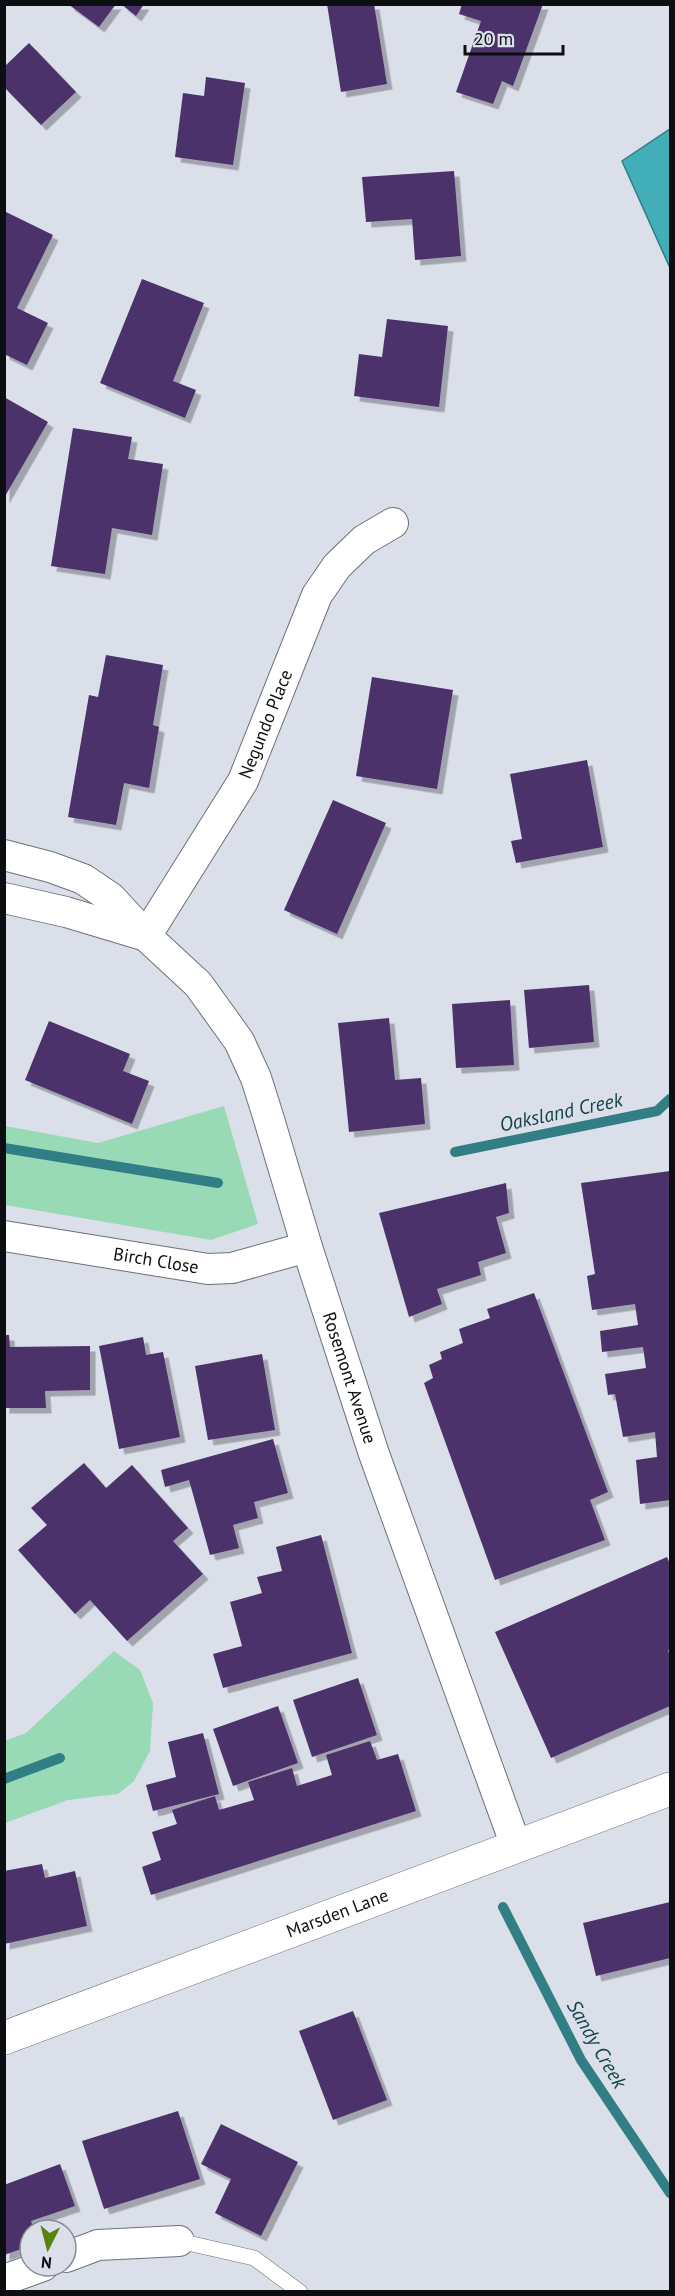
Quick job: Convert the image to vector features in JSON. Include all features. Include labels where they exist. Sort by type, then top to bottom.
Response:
[{"type":"main road","name":"Marsden Lane","points":[[4,2038],[670,1789]]},
{"type":"street","name":"Negundo Place","points":[[146,936],[243,781],[317,595],[338,566],[364,540],[393,524]]},
{"type":"street","name":"Rosemont Avenue","points":[[4,855],[83,879],[111,898],[146,936],[198,984],[239,1041],[256,1078],[374,1454],[516,1846]]},
{"type":"street","name":"Rosemont Avenue","points":[[4,898],[66,912],[146,936]]},
{"type":"street","name":"Birch Close","points":[[4,1236],[208,1269],[232,1268],[307,1246]]},
{"type":"street","points":[[78,2252],[98,2245],[179,2241]]},
{"type":"lane","points":[[179,2241],[254,2258],[300,2292]]},
{"type":"green space","points":[[224,1106],[258,1224],[211,1240],[5,1205],[5,1126],[98,1143]]},
{"type":"green space","points":[[114,1651],[140,1670],[153,1703],[150,1751],[134,1781],[118,1794],[68,1800],[5,1823],[5,1741],[26,1733]]},
{"type":"water","points":[[670,129],[670,268],[622,161]]},
{"type":"building","points":[[68,4],[116,4],[99,27]]},
{"type":"building","points":[[121,4],[144,4],[136,16]]},
{"type":"building","points":[[327,4],[374,4],[387,84],[341,92]]},
{"type":"building","points":[[462,4],[543,4],[513,86],[502,81],[493,104],[456,92],[481,21],[459,14]]},
{"type":"building","points":[[29,43],[76,92],[41,125],[4,87],[4,67]]},
{"type":"building","points":[[206,77],[245,83],[233,165],[175,157],[183,93],[204,96]]},
{"type":"building","points":[[454,171],[461,256],[415,260],[412,219],[366,222],[362,177]]},
{"type":"building","points":[[4,211],[53,235],[17,308],[48,323],[27,365],[4,354]]},
{"type":"building","points":[[142,279],[204,303],[173,381],[196,390],[185,418],[100,383]]},
{"type":"building","points":[[387,319],[448,326],[439,407],[354,396],[359,354],[382,357]]},
{"type":"building","points":[[4,397],[48,422],[4,498]]},
{"type":"building","points":[[73,428],[132,437],[128,459],[163,464],[152,535],[112,528],[105,574],[51,566]]},
{"type":"building","points":[[106,655],[163,665],[153,725],[159,727],[149,788],[124,783],[116,825],[68,817],[89,695],[98,697]]},
{"type":"building","points":[[372,677],[453,690],[437,789],[356,776]]},
{"type":"building","points":[[587,760],[603,847],[516,863],[511,841],[522,839],[510,774]]},
{"type":"building","points":[[333,800],[386,823],[337,934],[284,910]]},
{"type":"building","points":[[589,985],[594,1042],[529,1048],[524,990]]},
{"type":"building","points":[[510,1000],[514,1065],[456,1068],[452,1004]]},
{"type":"building","points":[[389,1018],[395,1080],[421,1078],[425,1124],[349,1132],[338,1023]]},
{"type":"building","points":[[49,1021],[130,1054],[123,1071],[149,1081],[132,1124],[25,1080]]},
{"type":"building","points":[[670,1171],[670,1500],[640,1504],[636,1460],[657,1457],[655,1432],[623,1437],[615,1394],[608,1395],[605,1374],[646,1368],[643,1347],[602,1352],[600,1331],[638,1325],[635,1304],[592,1310],[587,1276],[595,1274],[581,1183]]},
{"type":"building","points":[[506,1183],[509,1213],[496,1217],[506,1253],[478,1262],[481,1275],[437,1289],[442,1304],[409,1317],[379,1213]]},
{"type":"building","points":[[534,1293],[608,1492],[590,1500],[605,1540],[495,1580],[424,1383],[433,1378],[429,1365],[442,1359],[440,1352],[463,1343],[459,1329],[490,1318],[487,1309]]},
{"type":"building","points":[[4,1335],[9,1335],[10,1347],[90,1346],[90,1390],[45,1391],[46,1408],[4,1408]]},
{"type":"building","points":[[143,1337],[146,1355],[163,1352],[180,1437],[119,1449],[99,1346]]},
{"type":"building","points":[[262,1354],[275,1430],[208,1440],[195,1366]]},
{"type":"building","points":[[273,1439],[288,1493],[254,1502],[258,1518],[233,1525],[239,1548],[210,1555],[189,1480],[165,1487],[161,1470]]},
{"type":"building","points":[[84,1463],[106,1488],[132,1465],[188,1528],[173,1541],[203,1574],[127,1641],[90,1600],[75,1614],[18,1550],[47,1525],[31,1508]]},
{"type":"building","points":[[321,1535],[352,1653],[223,1688],[213,1654],[242,1646],[230,1602],[262,1593],[257,1577],[282,1571],[276,1547]]},
{"type":"building","points":[[667,1557],[670,1564],[670,1649],[668,1650],[670,1706],[551,1758],[495,1632]]},
{"type":"building","points":[[358,1678],[377,1735],[312,1757],[293,1700]]},
{"type":"building","points":[[278,1706],[298,1763],[233,1786],[213,1729]]},
{"type":"building","points":[[203,1733],[219,1794],[153,1811],[146,1785],[176,1777],[168,1742]]},
{"type":"building","points":[[370,1741],[377,1760],[398,1754],[416,1811],[151,1895],[142,1867],[161,1860],[152,1832],[177,1824],[172,1810],[215,1796],[219,1810],[254,1800],[248,1782],[292,1768],[297,1786],[332,1775],[326,1755]]},
{"type":"building","points":[[42,1864],[45,1878],[75,1871],[87,1926],[4,1944],[4,1871]]},
{"type":"building","points":[[670,1902],[670,1958],[596,1976],[583,1923]]},
{"type":"building","points":[[353,2011],[387,2100],[333,2120],[299,2031]]},
{"type":"building","points":[[178,2111],[200,2179],[104,2209],[82,2141]]},
{"type":"building","points":[[221,2124],[298,2162],[261,2236],[215,2213],[231,2179],[201,2164]]},
{"type":"building","points":[[60,2164],[75,2206],[40,2218],[18,2218],[18,2250],[4,2255],[4,2185]]},
{"type":"waterway","name":"Oaksland Creek","points":[[455,1152],[657,1111],[670,1099]]},
{"type":"waterway","name":"Oaksland Creek","points":[[4,1148],[218,1183]]},
{"type":"waterway","name":"Sandy Creek","points":[[4,1779],[60,1758]]},
{"type":"waterway","name":"Sandy Creek","points":[[503,1907],[581,2060],[670,2193]]}]
